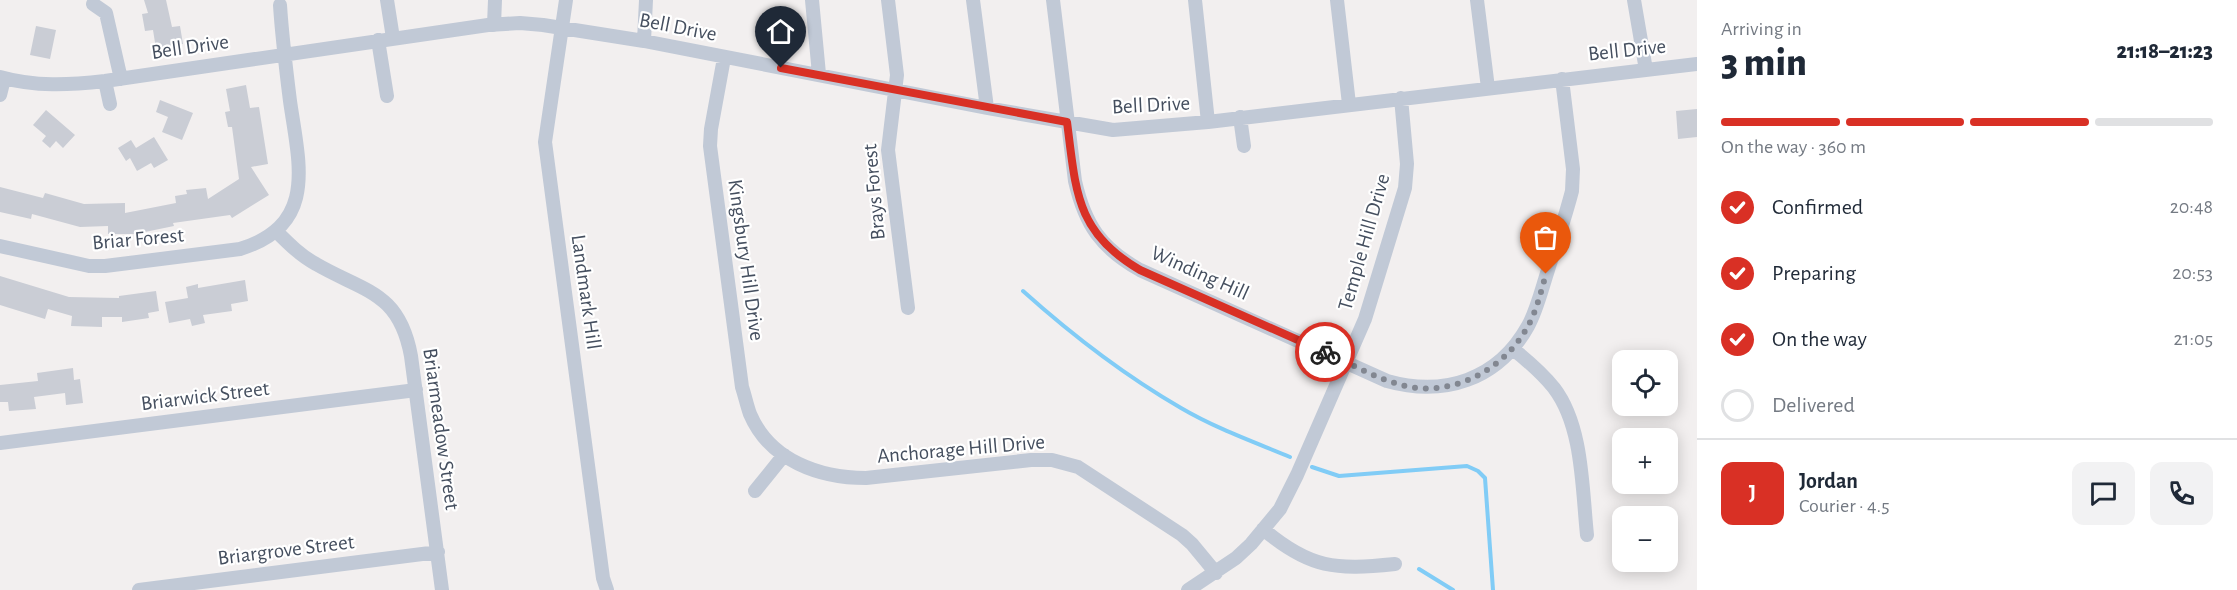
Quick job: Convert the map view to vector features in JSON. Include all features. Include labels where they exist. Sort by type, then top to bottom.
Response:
[{"type":"street","points":[[387,0],[393,38]]},
{"type":"street","points":[[494,25],[495,0]]},
{"type":"street","name":"Landmark Hill","points":[[566,0],[545,142],[603,578],[607,590]]},
{"type":"street","points":[[644,41],[646,0]]},
{"type":"street","points":[[812,0],[819,75]]},
{"type":"street","name":"Brays Forest","points":[[888,0],[896,56],[896,90],[888,150],[908,308]]},
{"type":"street","points":[[973,0],[987,108]]},
{"type":"street","name":"Winding Hill","points":[[1053,0],[1067,122],[1080,204],[1090,225],[1112,252],[1140,270],[1408,387],[1439,387],[1462,382],[1483,373],[1513,350]]},
{"type":"street","points":[[1195,0],[1208,122]]},
{"type":"street","points":[[1337,0],[1349,104]]},
{"type":"street","points":[[1477,0],[1488,88]]},
{"type":"street","points":[[1634,0],[1646,70]]},
{"type":"street","points":[[93,4],[106,13],[121,78]]},
{"type":"street","points":[[277,231],[293,210],[298,194],[300,170],[284,55],[280,5]]},
{"type":"street","name":"Bell Drive","points":[[2,78],[45,85],[68,85],[378,40],[520,23],[644,41],[987,108],[1113,130],[1208,122],[1697,64]]},
{"type":"street","points":[[378,40],[387,96]]},
{"type":"street","name":"Kingsbury Hill Drive","points":[[724,58],[710,146],[742,387],[750,414],[756,425],[771,444],[784,455]]},
{"type":"street","points":[[0,94],[2,78]]},
{"type":"street","points":[[1562,79],[1573,169],[1572,191],[1533,315],[1513,350],[1547,379],[1568,412],[1576,444],[1587,535]]},
{"type":"street","points":[[105,81],[110,104]]},
{"type":"street","name":"Temple Hill Drive","points":[[1188,590],[1236,558],[1280,509],[1365,319],[1407,179],[1401,98]]},
{"type":"street","points":[[1240,117],[1244,146]]},
{"type":"street","name":"Briar Forest","points":[[0,246],[89,266],[105,266],[240,249],[260,243],[277,231]]},
{"type":"street","name":"Briarmeadow Street","points":[[277,231],[306,258],[365,287],[380,298],[403,328],[410,346],[442,590]]},
{"type":"street","name":"Briarwick Street","points":[[0,443],[416,390]]},
{"type":"street","points":[[755,492],[784,455]]},
{"type":"street","name":"Anchorage Hill Drive","points":[[784,455],[801,467],[830,476],[849,478],[1030,460],[1052,460],[1078,467],[1182,535],[1216,573]]},
{"type":"street","points":[[1263,529],[1280,543],[1312,561],[1331,566],[1359,567],[1395,564]]},
{"type":"street","name":"Briargrove Street","points":[[139,590],[438,552]]},
{"type":"building","points":[[144,0],[166,0],[172,27],[180,26],[183,44],[156,49],[153,30],[145,31],[142,14],[148,13]]},
{"type":"building","points":[[36,26],[56,30],[50,59],[30,55]]},
{"type":"building","points":[[246,85],[250,108],[259,107],[268,164],[251,167],[269,195],[232,218],[230,215],[173,223],[174,226],[135,234],[108,234],[108,226],[80,227],[32,214],[31,219],[0,212],[0,187],[43,198],[45,193],[84,204],[125,203],[125,213],[176,203],[175,196],[187,194],[186,190],[206,188],[208,199],[239,179],[232,127],[228,127],[225,112],[230,111],[226,89]]},
{"type":"building","points":[[160,100],[193,113],[182,140],[162,132],[168,117],[156,112]]},
{"type":"building","points":[[1697,109],[1697,137],[1678,139],[1676,111]]},
{"type":"building","points":[[46,110],[75,135],[63,148],[56,141],[50,148],[42,141],[46,136],[33,125]]},
{"type":"building","points":[[154,137],[168,160],[154,168],[151,163],[137,171],[130,158],[126,161],[118,148],[131,140],[136,148]]},
{"type":"building","points":[[0,276],[69,297],[119,298],[119,296],[156,291],[159,311],[148,313],[149,318],[122,322],[122,317],[102,317],[102,327],[71,326],[72,316],[48,309],[45,319],[0,305]]},
{"type":"building","points":[[245,280],[248,301],[231,304],[232,311],[203,315],[205,323],[192,326],[190,319],[169,323],[165,302],[188,298],[186,287],[198,284],[198,288]]},
{"type":"building","points":[[73,368],[74,380],[80,379],[83,403],[66,405],[65,393],[34,397],[36,409],[9,411],[8,402],[0,402],[0,385],[38,381],[37,373]]},
{"type":"waterway","points":[[1023,291],[1099,354],[1139,382],[1207,422],[1290,457]]},
{"type":"waterway","points":[[1312,467],[1339,476],[1467,466],[1478,471],[1485,478],[1493,590]]},
{"type":"waterway","points":[[1419,569],[1453,590]]},
{"type":"way so far","points":[[1325,352],[1387,381],[1408,387],[1439,387],[1462,382],[1493,367],[1513,350],[1529,325],[1546,274]]},
{"type":"route","points":[[781,68],[1067,122],[1080,204],[1096,235],[1112,252],[1140,270],[1325,352]]}]
